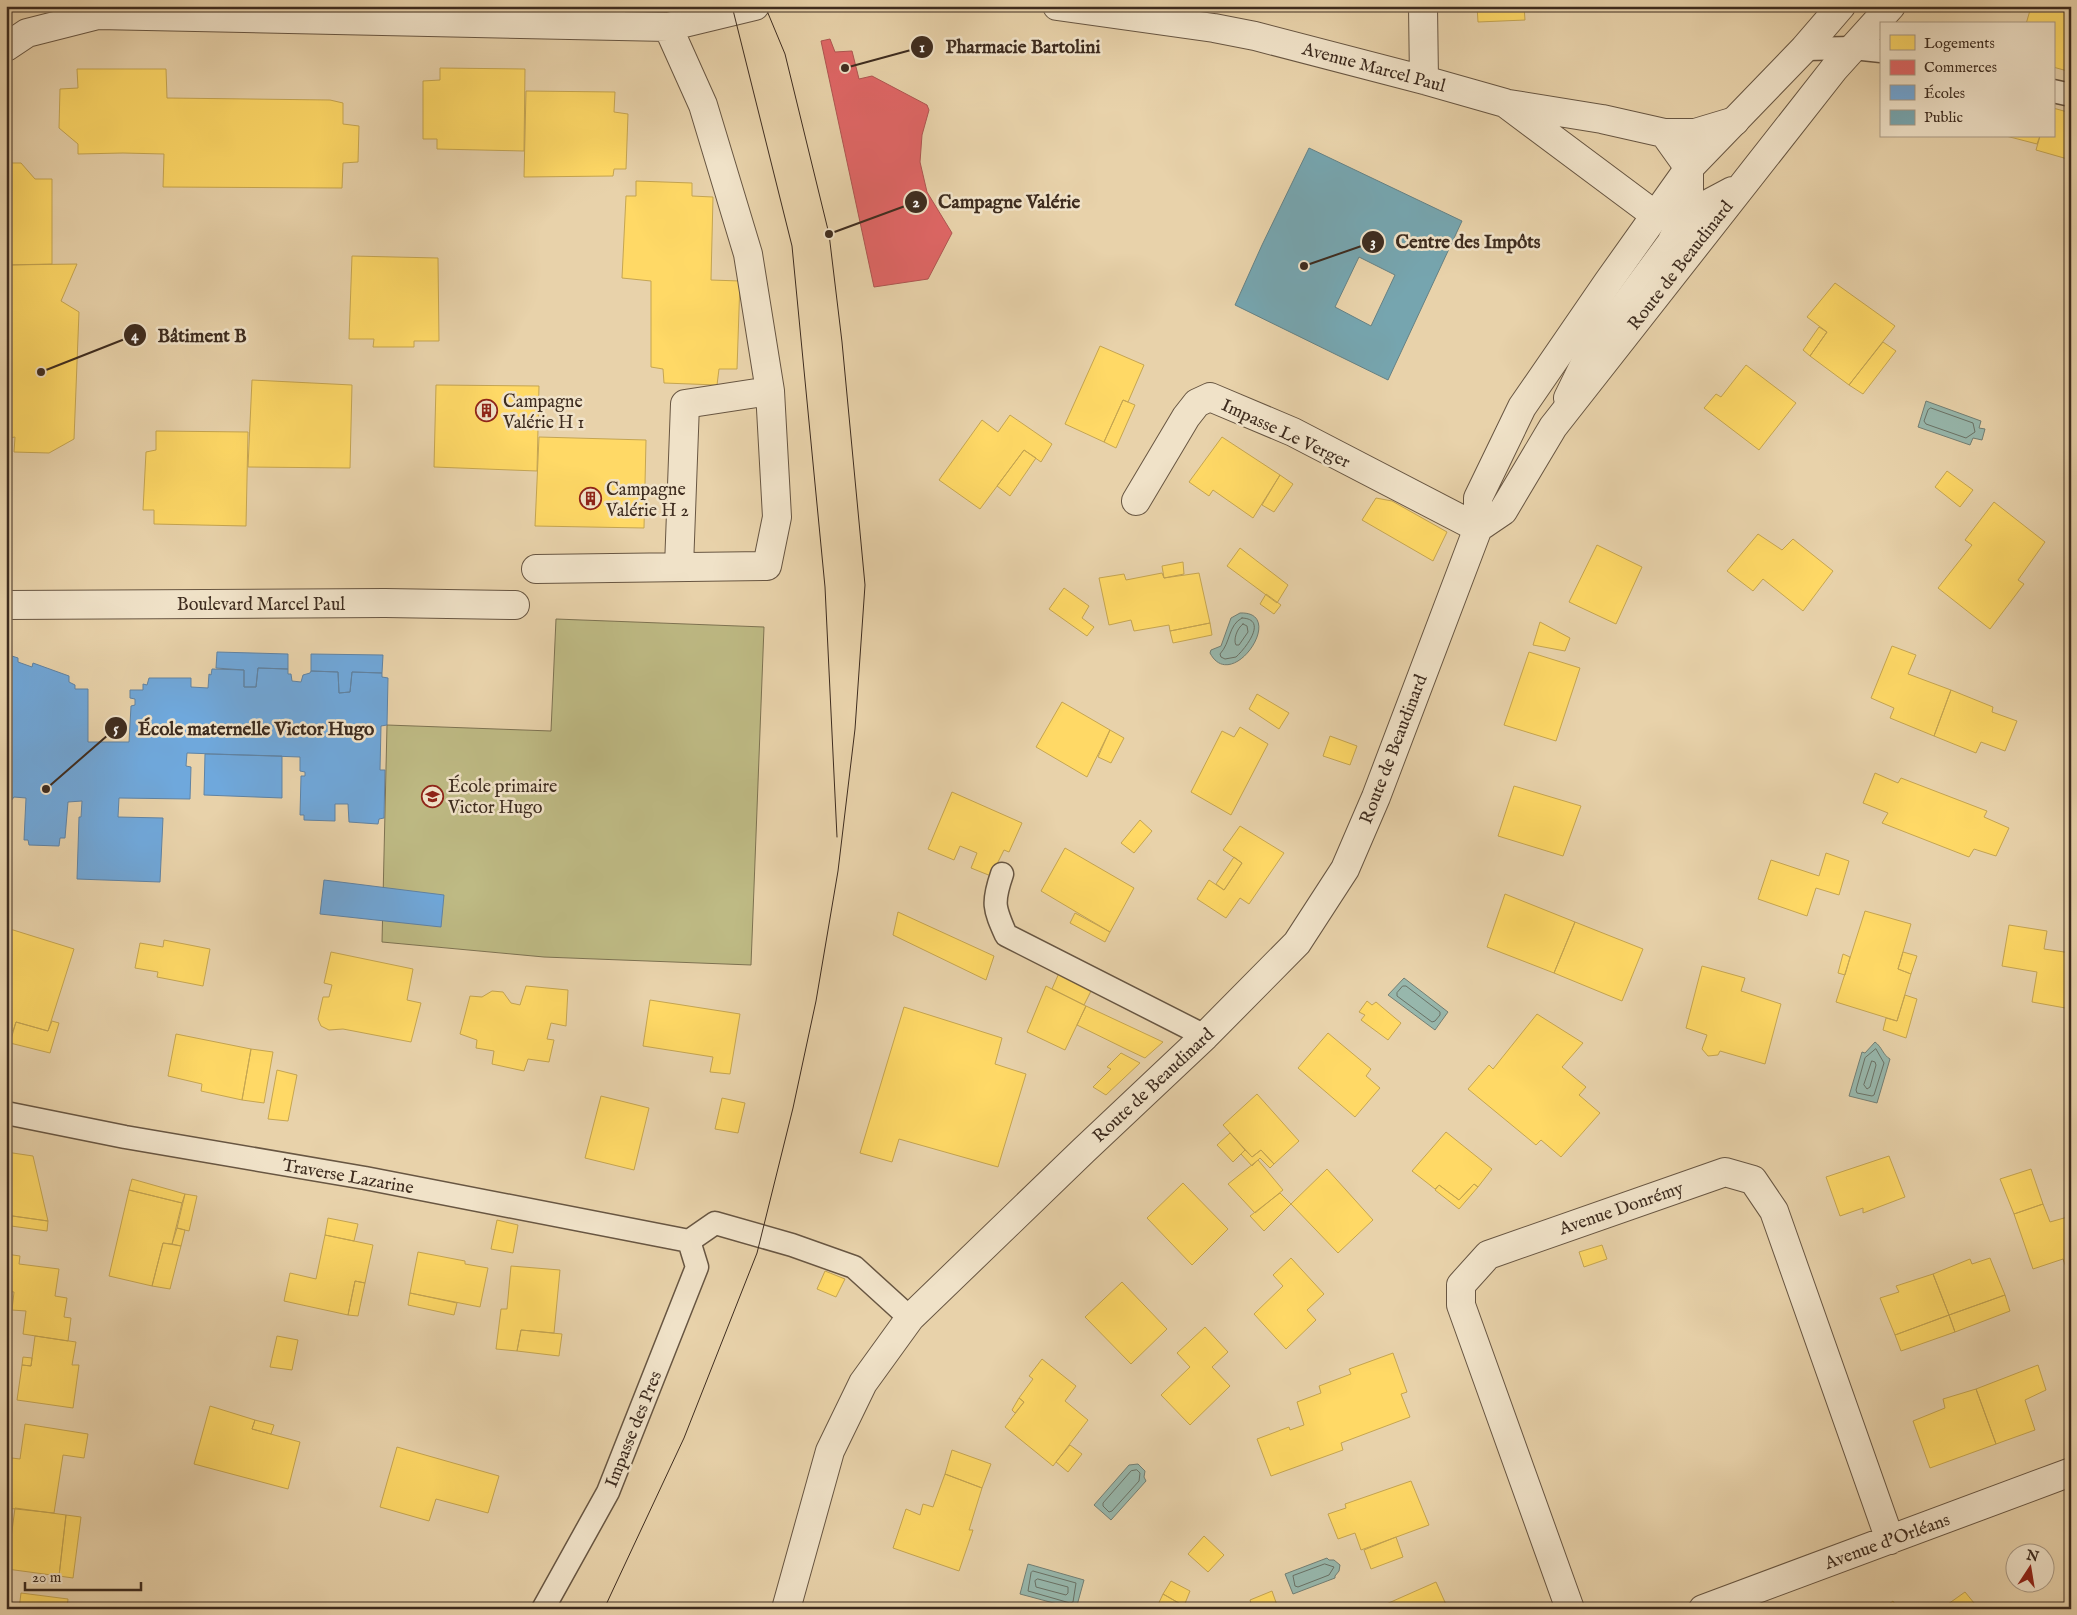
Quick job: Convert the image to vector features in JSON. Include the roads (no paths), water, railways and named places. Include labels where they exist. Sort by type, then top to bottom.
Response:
[{"type":"street","points":[[6,47],[27,33],[98,15],[614,16],[668,27],[755,6]]},
{"type":"street","name":"Avenue Marcel Paul","points":[[1057,6],[1238,32],[1505,103],[1655,215]]},
{"type":"street","points":[[1423,6],[1424,80]]},
{"type":"street","name":"Route de Beaudinard","points":[[786,1609],[830,1451],[863,1383],[910,1318],[1083,1151],[1206,1036],[1297,943],[1345,869],[1376,797],[1478,528],[1478,498],[1522,407],[1689,168],[1804,49],[1840,6]]},
{"type":"street","name":"Route de Beaudinard","points":[[1478,528],[1502,512],[1553,427],[1834,69],[1891,6]]},
{"type":"street","points":[[536,569],[767,566],[777,517],[770,391],[748,254],[703,105],[668,27]]},
{"type":"street","points":[[1505,103],[1602,119],[1664,133],[1695,133],[1735,121]]},
{"type":"street","points":[[1553,427],[1590,353],[1671,243],[1686,213],[1689,205],[1689,168],[1664,133]]},
{"type":"street","points":[[1655,215],[1673,217],[1686,213],[1700,208],[1742,186]]},
{"type":"street","points":[[679,567],[685,404],[770,391]]},
{"type":"street","name":"Impasse Le Verger","points":[[1136,502],[1186,417],[1197,403],[1210,397],[1293,432],[1478,528]]},
{"type":"street","name":"Boulevard Marcel Paul","points":[[6,604],[385,603],[515,605]]},
{"type":"street","name":"Avenue Donrémy","points":[[1570,1609],[1461,1305],[1461,1285],[1488,1255],[1725,1172],[1753,1180],[1774,1211],[1890,1540]]},
{"type":"street","name":"Avenue d'Orléans","points":[[1703,1609],[2071,1472]]},
{"type":"lane","points":[[1804,49],[1853,48],[1880,51]]},
{"type":"lane","points":[[2054,91],[2071,95]]},
{"type":"lane","points":[[1002,874],[994,908],[1006,935],[1206,1036]]},
{"type":"lane","name":"Traverse Lazarine","points":[[6,1113],[125,1138],[365,1178],[689,1241]]},
{"type":"lane","points":[[689,1241],[715,1223],[792,1245],[854,1267],[910,1318]]},
{"type":"lane","name":"Impasse des Pres","points":[[544,1609],[608,1492],[697,1267],[689,1241]]},
{"type":"water","points":[[1926,401],[1981,421],[1979,428],[1985,429],[1982,440],[1973,438],[1970,445],[1918,427]]},
{"type":"water","points":[[1240,613],[1253,616],[1259,624],[1257,636],[1251,648],[1242,658],[1231,664],[1220,663],[1210,653],[1211,650],[1221,646],[1231,618]]},
{"type":"water","points":[[1404,978],[1448,1012],[1435,1030],[1388,995]]},
{"type":"water","points":[[1875,1042],[1890,1059],[1877,1103],[1849,1096],[1862,1052],[1865,1053]]},
{"type":"water","points":[[1138,1464],[1145,1471],[1144,1477],[1146,1481],[1111,1520],[1094,1505],[1129,1465]]},
{"type":"water","points":[[1327,1558],[1334,1560],[1340,1565],[1335,1578],[1293,1594],[1285,1574]]},
{"type":"water","points":[[1028,1564],[1084,1580],[1076,1609],[1020,1594]]},
{"type":"tram line","points":[[732,6],[792,246],[825,587],[837,837]]},
{"type":"tram line","points":[[604,1609],[684,1438],[757,1253],[793,1108],[816,1001],[838,871],[855,729],[865,585],[842,342],[829,234],[785,54],[765,6]]},
{"type":"place","name":"Pharmacie Bartolini","points":[[845,68]]},
{"type":"place","name":"Campagne Valérie","points":[[829,234]]},
{"type":"place","name":"Centre des Impôts","points":[[1304,266]]},
{"type":"place","name":"Bâtiment B","points":[[41,372]]},
{"type":"place","name":"Campagne Valérie H 1","points":[[487,411]]},
{"type":"place","name":"Campagne Valérie H 2","points":[[590,499]]},
{"type":"place","name":"École maternelle Victor Hugo","points":[[46,789]]},
{"type":"place","name":"École primaire Victor Hugo","points":[[432,796]]}]
